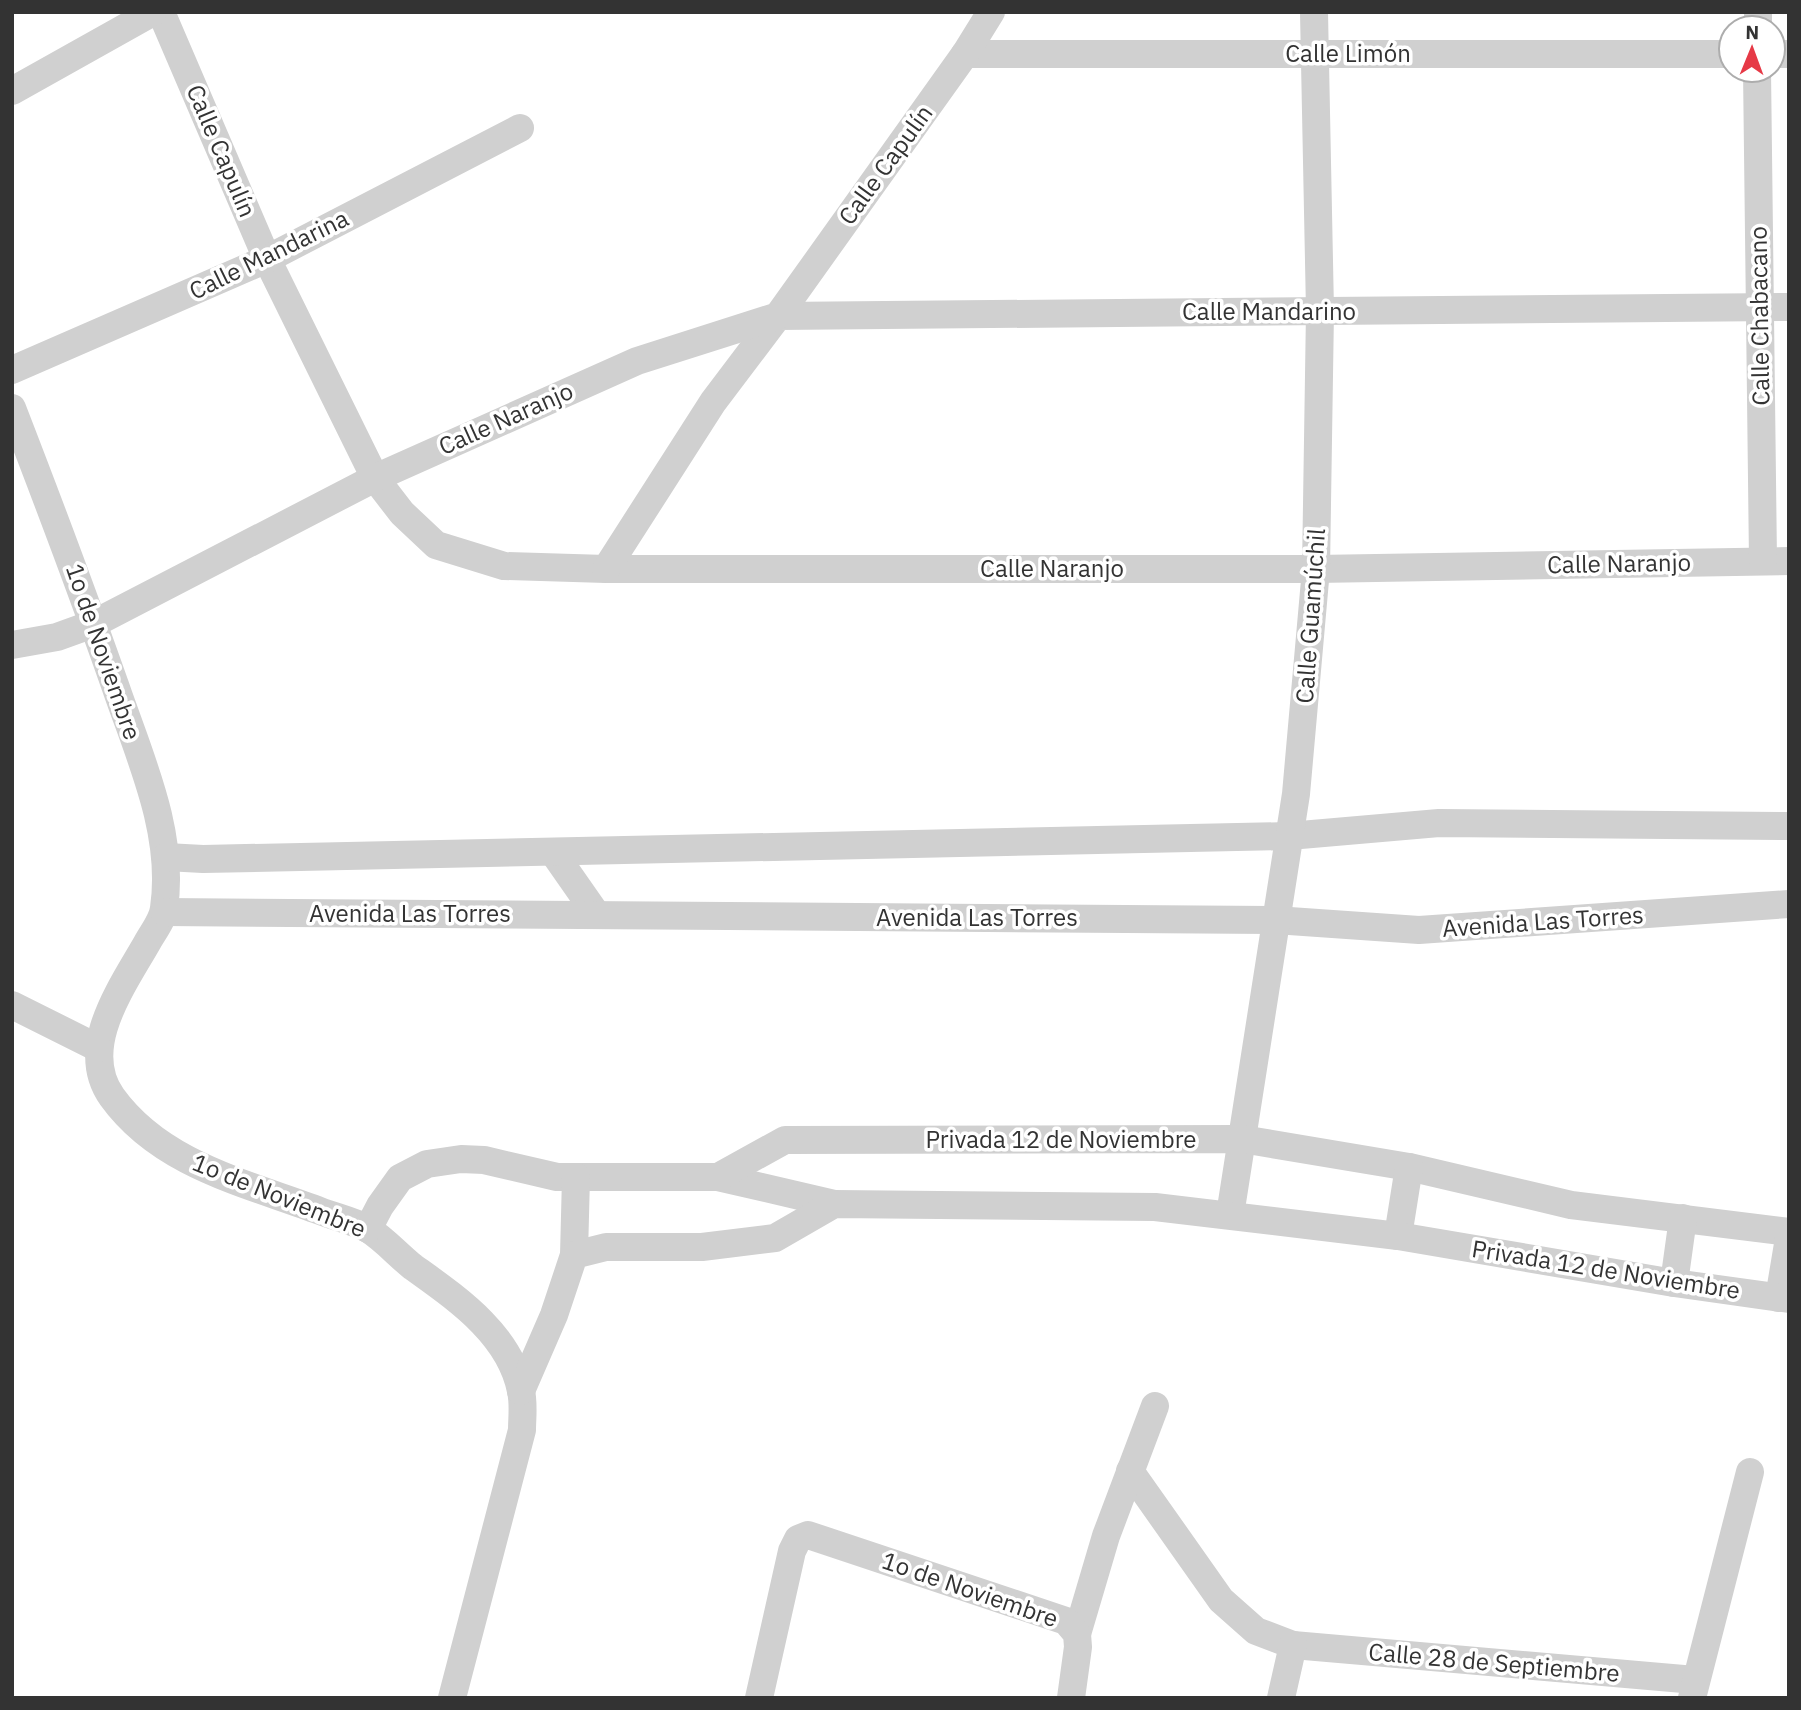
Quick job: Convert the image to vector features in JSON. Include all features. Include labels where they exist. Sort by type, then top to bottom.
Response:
[{"type":"street","points":[[12,91],[153,12]]},
{"type":"street","name":"Calle Capulín","points":[[161,12],[267,259],[375,478]]},
{"type":"street","name":"Calle Capulín","points":[[606,569],[767,318],[965,54],[991,12]]},
{"type":"street","name":"Calle Guamúchil","points":[[1230,1215],[1289,836],[1303,726],[1316,569],[1320,311],[1314,12]]},
{"type":"street","name":"Calle Limón","points":[[965,54],[1717,54]]},
{"type":"street","name":"Calle Chabacano","points":[[1757,84],[1760,308],[1776,561]]},
{"type":"street","name":"Calle Mandarina","points":[[12,370],[267,259],[520,128]]},
{"type":"street","name":"Calle Mandarino","points":[[767,318],[1789,307]]},
{"type":"street","name":"Calle Naranjo","points":[[12,645],[57,637],[93,624],[375,478],[637,360],[767,318]]},
{"type":"street","name":"1o de Noviembre","points":[[12,408],[93,624],[150,788],[166,857],[164,912],[115,999],[98,1048],[99,1071],[110,1094],[130,1119],[159,1143],[202,1168],[368,1229],[483,1321],[509,1360],[521,1391],[522,1430],[452,1698]]},
{"type":"street","name":"Calle Naranjo","points":[[375,478],[402,513],[436,545],[504,566],[606,569],[1316,569],[1776,561]]},
{"type":"street","points":[[166,857],[203,859],[1289,836],[1439,823],[1789,826]]},
{"type":"street","points":[[553,852],[597,915]]},
{"type":"street","name":"Avenida Las Torres","points":[[164,912],[1275,920],[1419,930],[1789,904]]},
{"type":"street","points":[[12,1004],[98,1048]]},
{"type":"street","name":"Privada 12 de Noviembre","points":[[718,1177],[785,1140],[1242,1139],[1409,1167],[1571,1205],[1789,1232]]},
{"type":"street","name":"Privada 12 de Noviembre","points":[[368,1229],[400,1178],[428,1164],[461,1159],[484,1160],[556,1177],[718,1177],[834,1204],[1155,1208],[1230,1215],[1398,1236],[1674,1283],[1784,1298]]},
{"type":"street","points":[[1398,1236],[1409,1167]]},
{"type":"street","points":[[521,1391],[554,1315],[574,1255],[576,1177]]},
{"type":"street","points":[[574,1255],[606,1247],[702,1247],[775,1238],[834,1204]]},
{"type":"street","points":[[1674,1283],[1683,1218]]},
{"type":"street","points":[[1784,1298],[1789,1238]]},
{"type":"street","points":[[1077,1634],[1106,1536],[1155,1406]]},
{"type":"street","name":"Calle 28 de Septiembre","points":[[1130,1471],[1221,1600],[1256,1631],[1293,1645],[1693,1689]]},
{"type":"street","points":[[1693,1689],[1750,1472]]},
{"type":"street","name":"1o de Noviembre","points":[[759,1698],[792,1551],[798,1539],[808,1535],[1066,1621],[1077,1634],[1078,1647],[1071,1698]]},
{"type":"street","points":[[1280,1698],[1293,1645]]}]
